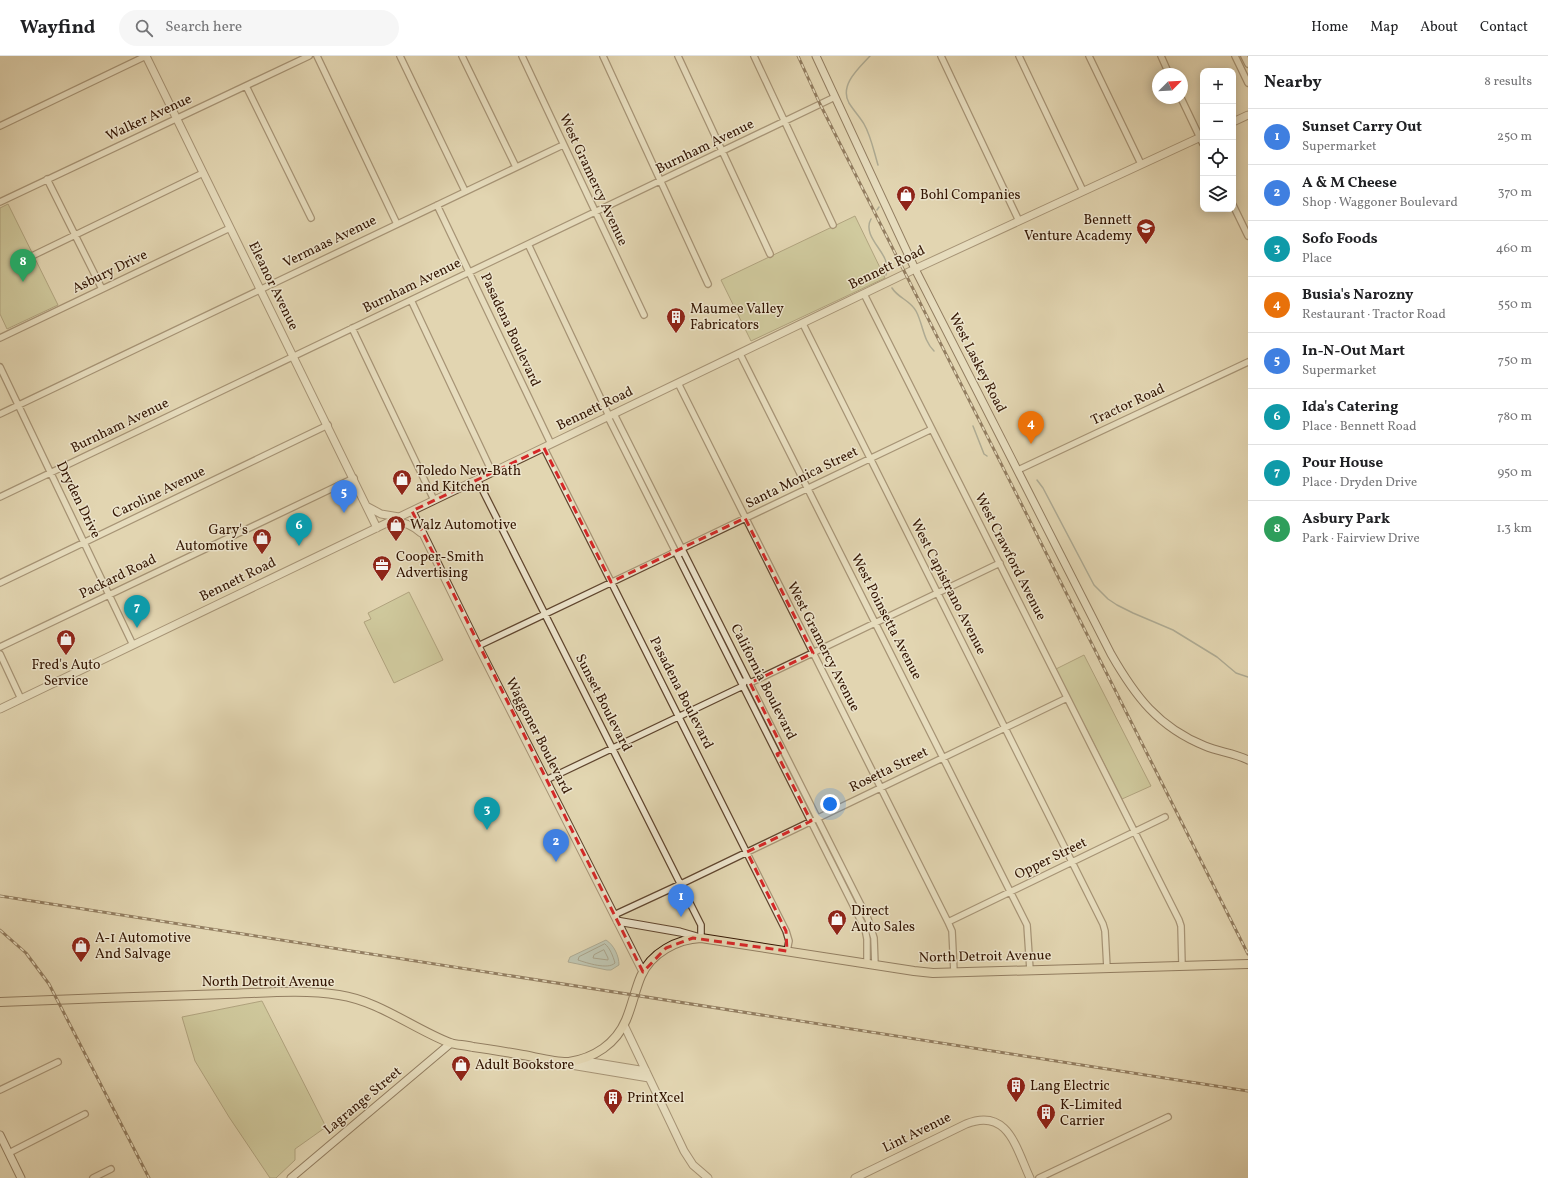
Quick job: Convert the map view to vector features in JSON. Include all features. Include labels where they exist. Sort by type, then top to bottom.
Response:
[{"type":"main road","name":"North Detroit Avenue","points":[[0,1002],[322,992],[361,1000],[451,1043],[567,1062],[591,1056],[600,1051],[616,1037],[624,1025],[643,972],[656,956],[666,948],[684,940],[701,938],[914,971],[954,972],[1248,964]]},
{"type":"street","points":[[0,126],[146,56]]},
{"type":"street","name":"Eleanor Avenue","points":[[146,56],[354,478],[377,528]]},
{"type":"street","name":"Walker Avenue","points":[[0,202],[309,56]]},
{"type":"street","points":[[317,56],[397,224]]},
{"type":"street","points":[[400,56],[465,191]]},
{"type":"street","points":[[462,56],[516,167]]},
{"type":"street","name":"West Gramercy Avenue","points":[[522,56],[644,314]]},
{"type":"street","points":[[602,56],[708,284]]},
{"type":"street","points":[[678,56],[770,254]]},
{"type":"street","points":[[754,56],[833,225]]},
{"type":"street","name":"West Laskey Road","points":[[816,56],[915,269],[1111,654],[1125,678],[1142,702],[1167,724],[1186,737],[1211,748],[1240,756],[1248,760]]},
{"type":"street","points":[[941,56],[1019,221]]},
{"type":"street","points":[[1019,56],[1084,191]]},
{"type":"street","points":[[1089,56],[1141,164]]},
{"type":"street","points":[[1161,56],[1167,68]]},
{"type":"street","points":[[1235,56],[1248,83]]},
{"type":"street","points":[[1244,56],[1248,64]]},
{"type":"street","points":[[246,86],[311,218]]},
{"type":"street","name":"Burnham Avenue","points":[[0,497],[835,97]]},
{"type":"street","points":[[1184,104],[1200,135]]},
{"type":"street","points":[[1236,121],[1248,115]]},
{"type":"street","name":"Bennett Road","points":[[0,709],[915,269],[1141,164],[1200,140]]},
{"type":"street","name":"Vermaas Avenue","points":[[0,414],[563,144]]},
{"type":"street","points":[[34,255],[204,173]]},
{"type":"street","points":[[48,179],[102,289]]},
{"type":"street","name":"Pasadena Boulevard","points":[[437,205],[551,444]]},
{"type":"street","points":[[1236,212],[1248,236]]},
{"type":"street","name":"Asbury Drive","points":[[0,338],[230,228]]},
{"type":"street","name":"California Boulevard","points":[[528,244],[643,485],[867,934],[871,964]]},
{"type":"street","name":"West Crawford Avenue","points":[[864,294],[1179,920],[1181,926],[1182,965]]},
{"type":"street","points":[[411,300],[492,472]]},
{"type":"street","name":"West Capistrano Avenue","points":[[803,324],[1104,924],[1107,968]]},
{"type":"street","points":[[352,328],[434,500]]},
{"type":"street","name":"West Poinsetta Avenue","points":[[740,354],[1011,892],[1028,930],[1030,970]]},
{"type":"street","name":"Tractor Road","points":[[1018,470],[1248,362]]},
{"type":"street","name":"Dryden Drive","points":[[0,366],[133,645]]},
{"type":"street","name":"West Gramercy Avenue","points":[[678,383],[948,922],[952,931],[954,972]]},
{"type":"street","name":"California Boulevard","points":[[610,416],[649,482],[683,548],[855,893],[873,932],[871,964]]},
{"type":"street","name":"Caroline Avenue","points":[[0,582],[328,425]]},
{"type":"street","name":"Santa Monica Street","points":[[478,646],[676,551],[679,554],[682,553],[683,548],[932,429]]},
{"type":"street","name":"Pasadena Boulevard","points":[[544,448],[786,931],[788,940],[787,951]]},
{"type":"street","name":"Packard Road","points":[[0,647],[354,478]]},
{"type":"street","name":"Sunset Boulevard","points":[[477,479],[681,884],[701,925],[701,938]]},
{"type":"street","points":[[643,485],[649,482]]},
{"type":"street","points":[[366,505],[381,514],[399,517]]},
{"type":"street","name":"Waggoner Boulevard","points":[[412,511],[478,646],[643,972]]},
{"type":"street","points":[[385,524],[398,522],[409,524],[424,536]]},
{"type":"street","points":[[546,780],[743,686],[748,689],[750,688],[750,683],[1000,563]]},
{"type":"street","points":[[709,619],[716,615]]},
{"type":"street","points":[[0,654],[21,699]]},
{"type":"street","name":"Rosetta Street","points":[[615,918],[681,884],[880,787],[1067,698]]},
{"type":"street","points":[[777,754],[784,751]]},
{"type":"street","points":[[1240,756],[1248,753]]},
{"type":"street","name":"Opper Street","points":[[948,922],[1165,817]]},
{"type":"street","points":[[849,897],[855,893]]},
{"type":"street","name":"North Detroit Avenue","points":[[615,918],[701,938]]},
{"type":"street","points":[[624,1025],[684,1151],[693,1165],[705,1177]]},
{"type":"street","name":"Lagrange Street","points":[[291,1178],[451,1043]]},
{"type":"street","points":[[577,1060],[646,1071]]},
{"type":"street","points":[[0,1090],[58,1062]]},
{"type":"street","points":[[567,1062],[570,1065],[649,1078]]},
{"type":"street","points":[[9,1153],[85,1114]]},
{"type":"street","points":[[1039,1178],[1168,1117]]},
{"type":"street","name":"Lint Avenue","points":[[855,1178],[979,1119],[992,1120],[1003,1126],[1007,1131],[1030,1178]]},
{"type":"street","points":[[0,1136],[22,1178]]},
{"type":"street","points":[[93,1178],[111,1169]]},
{"type":"highlighted area","points":[[544,448],[611,582],[745,518],[813,653],[750,683],[784,751],[777,754],[811,821],[747,852],[786,931],[787,951],[693,938],[666,948],[643,972],[412,511]]},
{"type":"green space","points":[[8,204],[58,305],[7,329],[0,314],[0,208]]},
{"type":"green space","points":[[855,216],[885,278],[751,341],[721,280]]},
{"type":"green space","points":[[409,592],[443,660],[394,683],[364,622],[371,619],[368,613]]},
{"type":"green space","points":[[1084,655],[1151,786],[1122,799],[1056,669]]},
{"type":"green space","points":[[262,1001],[326,1127],[295,1149],[295,1160],[276,1178],[270,1178],[229,1117],[195,1061],[182,1017]]},
{"type":"water","points":[[606,940],[614,948],[619,962],[619,965],[611,970],[568,962],[570,957]]},
{"type":"waterway","points":[[870,56],[856,71],[848,83],[847,96],[849,103],[866,129],[878,165]]},
{"type":"waterway","points":[[871,219],[869,229],[873,240],[886,261],[886,275]]},
{"type":"waterway","points":[[892,288],[897,294],[911,304],[916,311],[925,337],[930,347],[934,351]]},
{"type":"waterway","points":[[973,426],[984,454],[987,456]]},
{"type":"waterway","points":[[1037,480],[1043,488],[1094,585],[1108,599],[1133,613],[1173,630],[1217,657],[1236,673],[1248,677]]},
{"type":"railway","points":[[798,56],[820,104],[1248,954]]},
{"type":"railway","points":[[0,896],[1248,1091]]},
{"type":"railway","points":[[0,930],[26,953],[49,984],[149,1178]]},
{"type":"place","name":"Bohl Companies","points":[[906,212]]},
{"type":"place","name":"Bennett Venture Academy","points":[[1146,245]]},
{"type":"place","name":"Asbury Park","points":[[23,282]]},
{"type":"place","name":"Maumee Valley Fabricators","points":[[676,334]]},
{"type":"place","name":"Busia's Narozny","points":[[1031,444]]},
{"type":"place","name":"Toledo New-Bath and Kitchen","points":[[402,496]]},
{"type":"place","name":"In-N-Out Mart","points":[[344,513]]},
{"type":"place","name":"Walz Automotive","points":[[396,542]]},
{"type":"place","name":"Ida's Catering","points":[[299,546]]},
{"type":"place","name":"Gary's Automotive","points":[[262,555]]},
{"type":"place","name":"Cooper-Smith Advertising","points":[[382,582]]},
{"type":"place","name":"Pour House","points":[[137,628]]},
{"type":"place","name":"Fred's Auto Service","points":[[66,656]]},
{"type":"place","name":"Sofo Foods","points":[[487,830]]},
{"type":"place","name":"A & M Cheese","points":[[556,862]]},
{"type":"place","name":"Sunset Carry Out","points":[[681,917]]},
{"type":"place","name":"Direct Auto Sales","points":[[837,936]]},
{"type":"place","name":"A-1 Automotive And Salvage","points":[[81,963]]},
{"type":"place","name":"Adult Bookstore","points":[[461,1082]]},
{"type":"place","name":"Lang Electric","points":[[1016,1103]]},
{"type":"place","name":"PrintXcel","points":[[613,1115]]},
{"type":"place","name":"K-Limited Carrier","points":[[1046,1130]]}]
